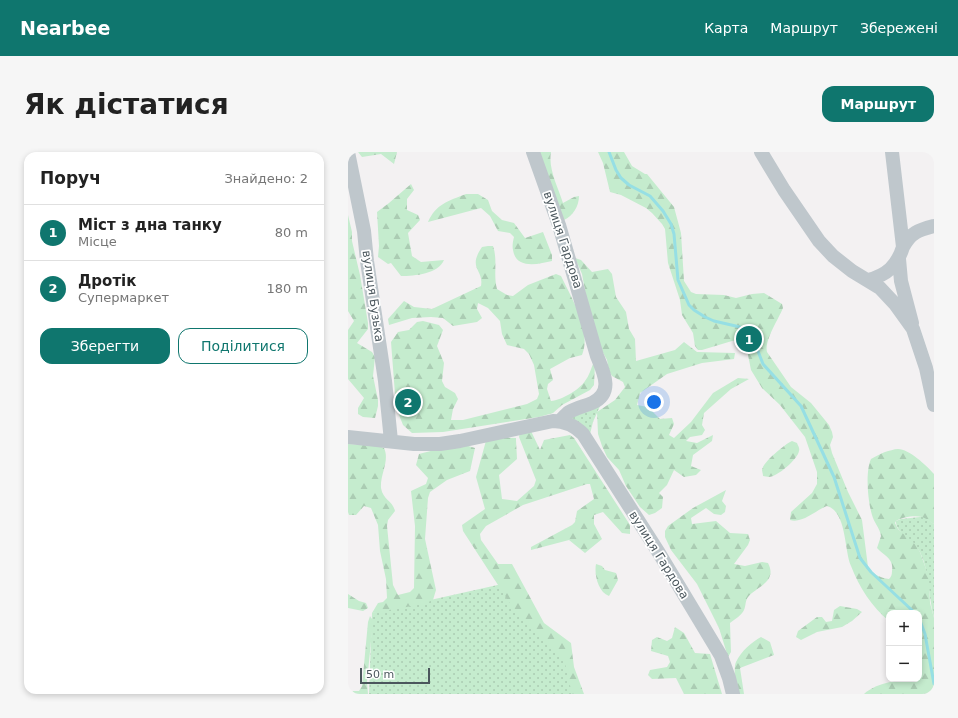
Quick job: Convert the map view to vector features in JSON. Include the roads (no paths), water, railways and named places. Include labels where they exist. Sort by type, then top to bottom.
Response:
[{"type":"street","name":"вулиця Бузька","points":[[348,152],[364,231],[385,381],[391,442]]},
{"type":"street","name":"вулиця Гардова","points":[[533,152],[559,225],[606,385],[604,393],[594,402],[568,412],[565,423],[583,434],[691,604],[721,656],[733,694]]},
{"type":"street","points":[[761,152],[784,190],[819,241],[842,264],[880,288],[895,304],[913,329]]},
{"type":"street","points":[[892,152],[901,253],[901,281],[913,329],[926,368],[934,405]]},
{"type":"street","points":[[868,280],[883,276],[901,253],[907,239],[917,231],[934,226]]},
{"type":"street","points":[[348,437],[414,444],[440,444],[460,442],[553,420],[565,423]]},
{"type":"waterway","points":[[609,152],[621,178],[629,185],[650,196],[663,211],[671,224],[674,234],[678,280],[689,305],[694,310],[714,321],[740,327],[748,331],[754,341],[763,364],[801,406],[834,477],[860,558],[871,572],[912,610]]},
{"type":"waterway","points":[[922,626],[925,634],[934,684]]},
{"type":"place","name":"Міст з дна танку","points":[[749,339]]},
{"type":"place","name":"Дротік","points":[[408,402]]}]
